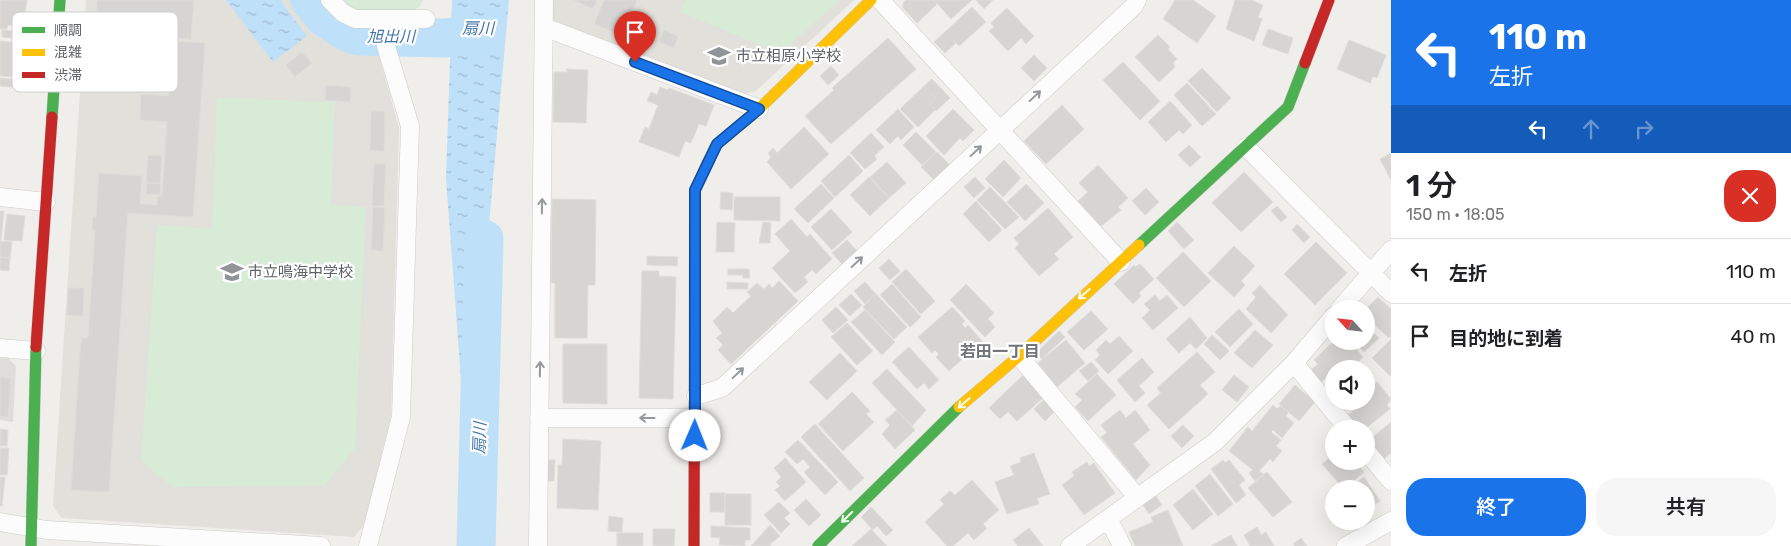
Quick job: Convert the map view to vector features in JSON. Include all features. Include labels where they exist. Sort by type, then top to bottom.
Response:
[{"type":"street","points":[[330,0],[343,12],[355,19],[385,23],[426,19]]},
{"type":"street","points":[[538,546],[544,0]]},
{"type":"street","points":[[694,546],[696,418],[695,190],[717,144],[759,109],[871,0]]},
{"type":"street","points":[[880,0],[1121,262]]},
{"type":"street","points":[[696,396],[722,388],[999,129],[1134,6],[1137,0]]},
{"type":"street","points":[[818,546],[960,406],[1019,356],[1288,107],[1329,0]]},
{"type":"street","points":[[368,546],[401,417],[410,126],[386,46],[385,23]]},
{"type":"street","points":[[544,27],[759,109]]},
{"type":"street","points":[[30,546],[36,351],[54,92]]},
{"type":"street","points":[[1246,147],[1391,292]]},
{"type":"street","points":[[0,197],[46,202]]},
{"type":"street","points":[[1347,300],[1391,250]]},
{"type":"street","points":[[1070,546],[1109,520],[1137,497],[1215,442],[1294,363],[1325,327]]},
{"type":"street","points":[[0,348],[36,351]]},
{"type":"street","points":[[1019,356],[1137,497]]},
{"type":"street","points":[[1294,363],[1341,420]]},
{"type":"street","points":[[539,418],[696,418]]},
{"type":"street","points":[[1375,462],[1391,481]]},
{"type":"street","points":[[1109,520],[1122,546]]},
{"type":"street","points":[[1346,546],[1391,521]]},
{"type":"street","points":[[0,522],[47,530],[210,542],[321,546]]},
{"type":"shaded area","name":"市立鳴海中学校","points":[[86,0],[299,0],[318,23],[344,40],[376,46],[399,128],[391,417],[364,525],[354,537],[62,518],[53,506],[80,92],[178,92],[178,12],[85,12]]},
{"type":"shaded area","name":"市立相原小学校","points":[[550,0],[854,0],[756,91],[744,94],[554,21],[550,12]]},
{"type":"shaded area","points":[[0,358],[8,358],[16,366],[13,422],[0,420]]},
{"type":"green space","points":[[340,0],[423,0],[420,6],[412,12],[356,12]]},
{"type":"green space","points":[[685,0],[840,0],[780,53],[680,12]]},
{"type":"green space","points":[[217,98],[335,102],[331,205],[366,207],[355,448],[325,485],[173,487],[141,461],[157,225],[212,229]]},
{"type":"water","points":[[226,0],[280,0],[307,36],[273,62]]},
{"type":"water","name":"扇川","points":[[452,0],[509,0],[477,360],[481,546],[462,546],[461,380],[446,178]]},
{"type":"building","points":[[27,0],[25,12],[12,12],[12,25],[8,25],[7,29],[0,29],[0,1]]},
{"type":"building","points":[[97,0],[194,0],[191,39],[178,38],[178,12],[96,12]]},
{"type":"building","points":[[573,0],[597,0],[593,9]]},
{"type":"building","points":[[604,0],[637,0],[623,36],[594,24]]},
{"type":"building","points":[[906,0],[933,0],[937,4],[917,23],[903,8],[903,3]]},
{"type":"building","points":[[934,0],[972,0],[951,19]]},
{"type":"building","points":[[976,0],[993,0],[984,9]]},
{"type":"building","points":[[1175,0],[1193,0],[1216,16],[1197,43],[1163,19]]},
{"type":"building","points":[[1235,0],[1251,0],[1263,5],[1258,17],[1262,19],[1254,41],[1226,29]]},
{"type":"building","points":[[972,7],[986,22],[959,46],[956,43],[945,53],[934,42]]},
{"type":"building","points":[[1007,8],[1034,36],[1026,44],[1021,38],[1008,51],[989,31],[994,27],[991,23]]},
{"type":"building","points":[[1268,29],[1293,38],[1288,54],[1262,45]]},
{"type":"building","points":[[2,30],[12,31],[12,38],[2,37]]},
{"type":"building","points":[[664,30],[678,36],[674,48],[659,42]]},
{"type":"building","points":[[1158,35],[1170,47],[1168,49],[1177,59],[1173,63],[1175,67],[1159,82],[1135,57]]},
{"type":"building","points":[[888,38],[916,69],[831,144],[805,116],[834,90],[832,88]]},
{"type":"building","points":[[1349,40],[1386,55],[1377,78],[1373,76],[1370,83],[1337,69]]},
{"type":"building","points":[[0,41],[12,42],[12,77],[0,76]]},
{"type":"building","points":[[178,41],[205,43],[193,217],[128,213],[109,492],[71,490],[81,338],[88,338],[95,230],[92,230],[93,217],[96,217],[99,173],[142,176],[140,204],[157,205],[158,196],[162,196],[167,122],[140,120],[141,94],[168,96],[168,92],[178,92]]},
{"type":"building","points":[[302,52],[312,63],[295,77],[286,65]]},
{"type":"building","points":[[1034,55],[1047,68],[1034,81],[1021,68]]},
{"type":"building","points":[[1123,62],[1160,101],[1140,120],[1103,80]]},
{"type":"building","points":[[831,66],[839,75],[828,85],[820,76]]},
{"type":"building","points":[[1202,68],[1231,98],[1217,112],[1188,81]]},
{"type":"building","points":[[566,69],[588,70],[586,123],[553,122],[554,72],[567,72]]},
{"type":"building","points":[[0,78],[12,79],[12,87],[0,86]]},
{"type":"building","points":[[932,79],[950,98],[936,111],[930,104],[936,98],[924,86]]},
{"type":"building","points":[[1187,83],[1216,114],[1202,126],[1174,95]]},
{"type":"building","points":[[326,85],[351,87],[350,102],[325,100]]},
{"type":"building","points":[[924,86],[936,98],[930,104],[935,110],[918,127],[900,109]]},
{"type":"building","points":[[660,87],[668,90],[669,88],[714,105],[706,126],[699,124],[691,143],[685,141],[679,157],[639,142],[645,127],[649,129],[658,105],[647,101],[651,92],[657,95]]},
{"type":"building","points":[[1170,101],[1192,125],[1183,134],[1179,130],[1166,142],[1148,122]]},
{"type":"building","points":[[1062,105],[1084,129],[1046,164],[1024,141]]},
{"type":"building","points":[[898,109],[914,127],[901,140],[898,136],[890,144],[876,130]]},
{"type":"building","points":[[953,109],[974,130],[963,141],[960,138],[944,155],[926,136]]},
{"type":"building","points":[[371,111],[385,111],[384,151],[370,150]]},
{"type":"building","points":[[804,127],[829,154],[791,189],[767,162],[771,157],[768,153],[773,148],[777,153]]},
{"type":"building","points":[[916,132],[936,152],[922,165],[903,145]]},
{"type":"building","points":[[871,133],[884,147],[874,156],[877,159],[865,169],[850,153]]},
{"type":"building","points":[[1189,145],[1201,157],[1190,167],[1178,155]]},
{"type":"building","points":[[937,152],[950,165],[934,180],[921,167]]},
{"type":"building","points":[[1391,153],[1391,180],[1380,159]]},
{"type":"building","points":[[148,155],[162,156],[160,183],[146,182]]},
{"type":"building","points":[[849,155],[863,171],[835,197],[821,181]]},
{"type":"building","points":[[1004,160],[1021,178],[1003,197],[985,179]]},
{"type":"building","points":[[887,162],[906,183],[889,198],[870,177]]},
{"type":"building","points":[[374,164],[386,164],[384,206],[372,206]]},
{"type":"building","points":[[1098,165],[1128,198],[1118,207],[1121,210],[1101,226],[1078,201],[1088,192],[1079,183]]},
{"type":"building","points":[[1244,172],[1273,202],[1241,232],[1212,203]]},
{"type":"building","points":[[869,177],[889,198],[870,216],[850,195]]},
{"type":"building","points":[[975,177],[985,188],[974,198],[964,187]]},
{"type":"building","points":[[147,183],[161,184],[160,195],[146,194]]},
{"type":"building","points":[[821,184],[834,198],[808,223],[794,209]]},
{"type":"building","points":[[1026,184],[1044,203],[1025,221],[1007,202]]},
{"type":"building","points":[[990,187],[1019,217],[1005,229],[977,200]]},
{"type":"building","points":[[1146,188],[1159,202],[1145,215],[1132,201]]},
{"type":"building","points":[[721,192],[733,193],[732,210],[720,209]]},
{"type":"building","points":[[734,197],[780,197],[780,221],[734,220]]},
{"type":"building","points":[[552,199],[596,200],[595,285],[588,285],[587,338],[555,338],[555,283],[551,283]]},
{"type":"building","points":[[976,201],[1002,230],[989,242],[963,214]]},
{"type":"building","points":[[1277,206],[1287,217],[1281,222],[1271,211]]},
{"type":"building","points":[[373,207],[385,208],[383,251],[371,250]]},
{"type":"building","points":[[1048,208],[1073,237],[1054,254],[1059,259],[1039,276],[1015,248],[1019,244],[1014,238]]},
{"type":"building","points":[[831,209],[852,232],[832,250],[811,227]]},
{"type":"building","points":[[0,211],[4,211],[1,240],[0,240]]},
{"type":"building","points":[[7,214],[25,216],[22,241],[4,240]]},
{"type":"building","points":[[791,219],[807,237],[810,234],[832,259],[816,274],[812,270],[804,277],[808,282],[795,293],[772,268],[790,251],[775,234]]},
{"type":"building","points":[[717,222],[735,223],[734,252],[716,252]]},
{"type":"building","points":[[763,222],[771,223],[770,243],[759,243]]},
{"type":"building","points":[[1177,222],[1194,240],[1184,249],[1168,231]]},
{"type":"building","points":[[1297,224],[1310,237],[1304,243],[1292,230]]},
{"type":"building","points":[[847,240],[857,251],[842,264],[832,253]]},
{"type":"building","points":[[0,241],[12,242],[10,258],[0,257]]},
{"type":"building","points":[[1316,242],[1347,273],[1315,305],[1284,274]]},
{"type":"building","points":[[1234,246],[1255,266],[1241,281],[1245,285],[1234,297],[1208,273]]},
{"type":"building","points":[[1183,252],[1211,281],[1184,307],[1156,278]]},
{"type":"building","points":[[647,256],[678,257],[677,266],[647,265]]},
{"type":"building","points":[[0,257],[10,258],[9,271],[0,270]]},
{"type":"building","points":[[889,259],[900,271],[890,280],[879,268]]},
{"type":"building","points":[[1140,264],[1154,279],[1139,293],[1141,296],[1133,304],[1114,284],[1134,265],[1135,267]]},
{"type":"building","points":[[728,269],[749,269],[750,278],[743,278],[743,275],[728,275]]},
{"type":"building","points":[[906,269],[935,301],[921,314],[892,282]]},
{"type":"building","points":[[642,271],[659,271],[659,276],[676,277],[673,399],[639,398]]},
{"type":"building","points":[[779,281],[798,301],[731,364],[718,350],[723,345],[716,338],[722,333],[713,321],[727,307],[733,313],[751,296],[747,292],[757,283],[764,289],[769,284],[772,288]]},
{"type":"building","points":[[727,282],[748,283],[748,289],[727,289]]},
{"type":"building","points":[[865,282],[876,294],[865,304],[854,291]]},
{"type":"building","points":[[892,284],[921,317],[910,327],[880,295]]},
{"type":"building","points":[[966,284],[994,313],[988,319],[995,327],[985,337],[950,300]]},
{"type":"building","points":[[1260,285],[1288,315],[1271,333],[1246,309],[1256,297],[1252,293]]},
{"type":"building","points":[[68,288],[84,288],[83,316],[67,315]]},
{"type":"building","points":[[851,294],[862,305],[850,316],[839,305]]},
{"type":"building","points":[[876,294],[907,327],[894,339],[863,307]]},
{"type":"building","points":[[1155,295],[1160,301],[1167,295],[1178,308],[1153,330],[1142,318],[1150,310],[1144,304]]},
{"type":"building","points":[[1378,297],[1391,309],[1391,336],[1389,338],[1375,325],[1375,300]]},
{"type":"building","points":[[836,307],[848,320],[833,333],[822,320]]},
{"type":"building","points":[[952,307],[965,321],[962,324],[965,328],[968,325],[982,341],[949,371],[936,357],[939,354],[935,350],[932,353],[918,337]]},
{"type":"building","points":[[1239,309],[1253,324],[1230,347],[1215,332]]},
{"type":"building","points":[[865,310],[895,342],[882,355],[851,322]]},
{"type":"building","points":[[1091,311],[1108,329],[1084,350],[1067,332]]},
{"type":"building","points":[[1190,317],[1207,338],[1196,349],[1190,343],[1179,353],[1166,339]]},
{"type":"building","points":[[847,323],[873,351],[857,365],[831,337]]},
{"type":"building","points":[[1255,330],[1273,345],[1252,368],[1234,353]]},
{"type":"building","points":[[1059,331],[1065,337],[1042,359],[1036,353]]},
{"type":"building","points":[[1212,335],[1229,351],[1220,360],[1204,344]]},
{"type":"building","points":[[1119,336],[1133,351],[1108,374],[1095,360],[1100,355],[1096,350],[1106,340],[1110,344]]},
{"type":"building","points":[[1391,339],[1390,376],[1372,358]]},
{"type":"building","points":[[1066,340],[1085,363],[1057,387],[1038,363]]},
{"type":"building","points":[[563,344],[607,344],[607,404],[563,403]]},
{"type":"building","points":[[909,347],[939,380],[929,389],[924,383],[917,389],[892,362]]},
{"type":"building","points":[[1325,350],[1357,350],[1363,357],[1360,360],[1325,360],[1325,379],[1321,382],[1311,370],[1318,364],[1314,360]]},
{"type":"building","points":[[1197,352],[1215,372],[1200,385],[1208,394],[1169,429],[1147,405],[1161,393],[1157,388]]},
{"type":"building","points":[[840,353],[857,371],[827,400],[809,382]]},
{"type":"building","points":[[1142,358],[1154,372],[1139,386],[1145,393],[1135,402],[1117,380]]},
{"type":"building","points":[[1091,362],[1099,371],[1088,381],[1079,371]]},
{"type":"building","points":[[887,369],[926,410],[912,426],[872,383]]},
{"type":"building","points":[[1097,374],[1116,395],[1088,421],[1075,407],[1082,400],[1075,394]]},
{"type":"building","points":[[1023,375],[1043,398],[1017,421],[1008,412],[1000,419],[989,408]]},
{"type":"building","points":[[1234,375],[1249,387],[1237,402],[1222,390]]},
{"type":"building","points":[[0,377],[11,378],[8,417],[0,416]]},
{"type":"building","points":[[1377,382],[1391,399],[1387,405],[1390,409],[1375,421],[1350,420],[1347,416],[1354,410],[1375,410],[1375,384]]},
{"type":"building","points":[[1295,385],[1315,402],[1299,421],[1279,404]]},
{"type":"building","points":[[852,392],[870,411],[866,414],[874,422],[843,451],[818,424]]},
{"type":"building","points":[[1047,397],[1057,409],[1045,421],[1034,409]]},
{"type":"building","points":[[1273,405],[1277,409],[1280,406],[1288,412],[1286,416],[1294,423],[1282,438],[1273,430],[1271,432],[1281,440],[1276,446],[1282,451],[1273,462],[1270,459],[1259,471],[1264,474],[1255,481],[1249,473],[1253,470],[1229,451],[1248,427],[1252,431]]},
{"type":"building","points":[[897,410],[915,430],[895,449],[882,434],[890,425],[885,420]]},
{"type":"building","points":[[1120,410],[1126,418],[1135,410],[1150,430],[1133,444],[1150,465],[1136,480],[1101,437],[1107,433],[1101,425]]},
{"type":"building","points":[[1391,422],[1391,453],[1382,460],[1375,452],[1375,435]]},
{"type":"building","points":[[815,424],[864,478],[850,491],[801,437]]},
{"type":"building","points":[[1183,425],[1194,436],[1182,448],[1171,436]]},
{"type":"building","points":[[0,429],[8,430],[7,446],[0,446]]},
{"type":"building","points":[[563,439],[601,441],[598,510],[557,508],[558,465],[562,465]]},
{"type":"building","points":[[798,440],[838,482],[825,495],[804,472],[810,467],[803,459],[797,464],[785,452]]},
{"type":"building","points":[[0,448],[9,448],[7,475],[0,475]]},
{"type":"building","points":[[1034,453],[1050,494],[1037,498],[1039,504],[1007,514],[995,482],[1014,475],[1010,466],[1021,462],[1020,458]]},
{"type":"building","points":[[785,458],[806,482],[785,501],[775,490],[780,486],[776,482],[781,477],[774,468]]},
{"type":"building","points":[[548,460],[555,460],[554,481],[547,481]]},
{"type":"building","points":[[1223,460],[1225,463],[1229,460],[1245,480],[1239,485],[1246,495],[1236,503],[1211,469]]},
{"type":"building","points":[[1087,462],[1089,466],[1094,463],[1115,493],[1084,515],[1062,485],[1074,476],[1072,472]]},
{"type":"building","points":[[1327,470],[1362,470],[1364,472],[1355,480],[1336,480]]},
{"type":"building","points":[[1267,472],[1292,502],[1273,517],[1248,488]]},
{"type":"building","points":[[1210,474],[1233,504],[1218,516],[1195,486]]},
{"type":"building","points":[[0,477],[5,477],[2,506],[0,506]]},
{"type":"building","points":[[972,480],[999,510],[983,524],[987,528],[974,540],[968,533],[953,546],[947,546],[925,522],[944,504],[940,500],[950,491],[955,495]]},
{"type":"building","points":[[1193,489],[1213,514],[1193,530],[1173,505]]},
{"type":"building","points":[[710,493],[725,493],[725,512],[710,512]]},
{"type":"building","points":[[725,494],[751,494],[751,525],[725,525]]},
{"type":"building","points":[[1375,494],[1380,501],[1375,504]]},
{"type":"building","points":[[1156,496],[1162,505],[1149,514],[1143,505]]},
{"type":"building","points":[[806,499],[821,515],[809,526],[794,510]]},
{"type":"building","points":[[779,502],[790,513],[784,518],[790,524],[781,533],[764,515]]},
{"type":"building","points":[[871,507],[893,530],[886,536],[877,526],[873,530],[861,517]]},
{"type":"building","points":[[1168,510],[1183,546],[1135,546],[1129,532],[1153,522],[1151,517]]},
{"type":"building","points":[[609,516],[623,518],[622,532],[608,531]]},
{"type":"building","points":[[770,525],[780,536],[770,544],[771,546],[751,546]]},
{"type":"building","points":[[711,526],[750,528],[750,540],[745,540],[745,546],[719,545],[720,538],[711,537]]},
{"type":"building","points":[[1257,527],[1261,535],[1266,532],[1274,546],[1250,546],[1244,535]]},
{"type":"building","points":[[1029,528],[1043,546],[1018,546],[1013,540]]},
{"type":"building","points":[[653,529],[675,529],[674,546],[653,546]]},
{"type":"building","points":[[871,529],[887,546],[852,546]]},
{"type":"building","points":[[617,533],[643,533],[643,546],[617,546]]},
{"type":"building","points":[[1231,535],[1237,546],[1211,546]]},
{"type":"building","points":[[1301,538],[1307,546],[1295,546],[1293,544]]},
{"type":"waterway","name":"旭出川","points":[[310,0],[324,17],[347,32],[360,36],[442,38],[485,35]]},
{"type":"waterway","name":"扇川","points":[[476,546],[484,239]]},
{"type":"traffic: fast","points":[[59,12],[60,0]]},
{"type":"traffic: fast","points":[[1139,245],[1288,107],[1305,63]]},
{"type":"traffic: fast","points":[[52,117],[54,92]]},
{"type":"traffic: fast","points":[[31,546],[36,347]]},
{"type":"traffic: fast","points":[[818,546],[959,407]]},
{"type":"traffic: slow","points":[[708,162],[717,144],[759,109],[871,0]]},
{"type":"traffic: slow","points":[[959,407],[1019,356],[1139,245]]},
{"type":"traffic: jam","points":[[1305,63],[1329,0]]},
{"type":"traffic: jam","points":[[36,347],[52,117]]},
{"type":"traffic: jam","points":[[694,546],[695,190],[708,162]]},
{"type":"place","name":"市立相原小学校","points":[[719,56]]},
{"type":"place","name":"市立鳴海中学校","points":[[232,272]]},
{"type":"district","name":"若田一丁目","points":[[1000,351]]},
{"type":"route","points":[[635,62],[759,109],[717,144],[695,190],[695,436]]}]
